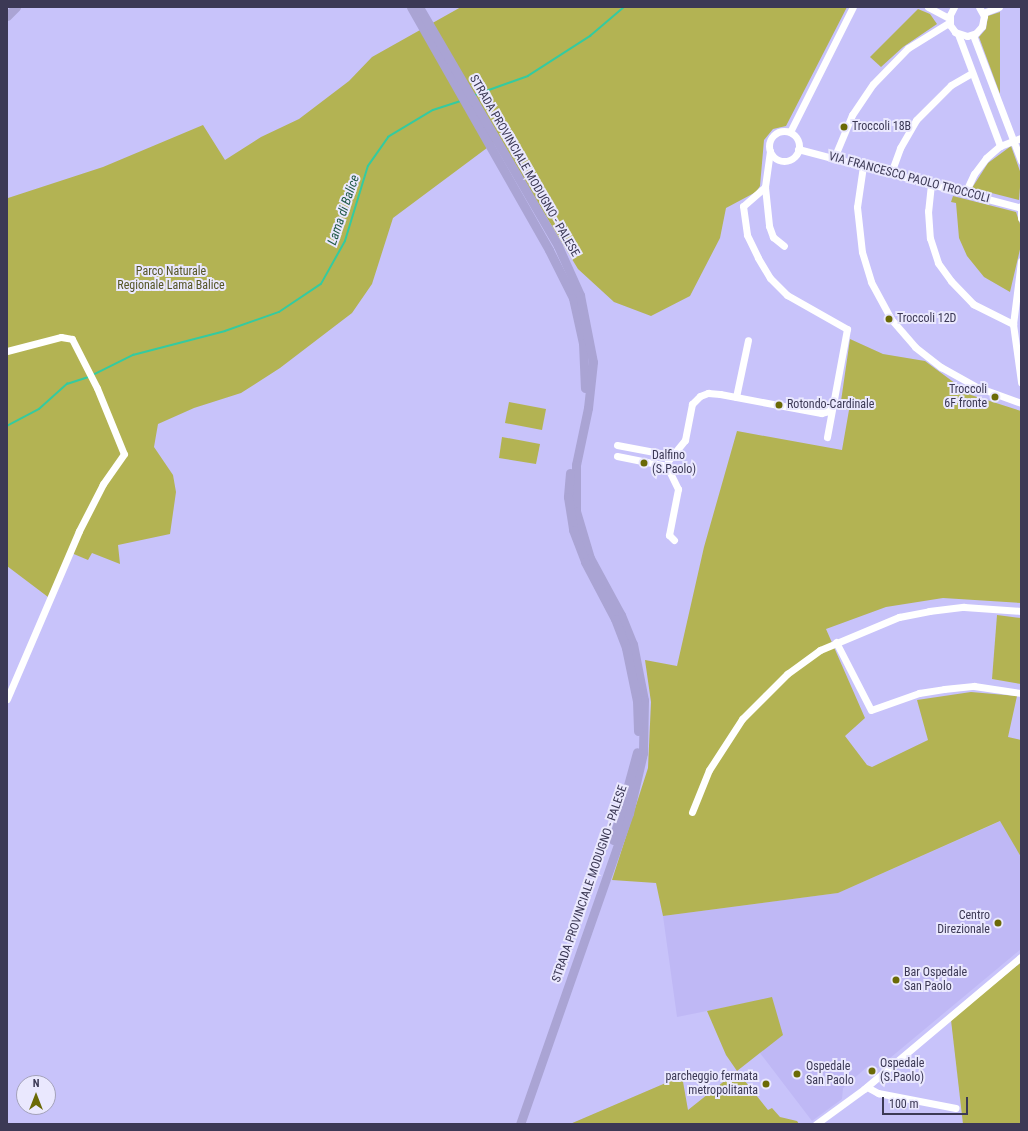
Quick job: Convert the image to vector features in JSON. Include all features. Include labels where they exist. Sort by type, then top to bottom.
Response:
[{"type":"main road","points":[[7,16],[16,7]]},
{"type":"main road","name":"STRADA PROVINCIALE MODUGNO - PALESE","points":[[411,7],[433,37]]},
{"type":"main road","name":"STRADA PROVINCIALE MODUGNO - PALESE","points":[[419,7],[433,37],[499,151],[558,246],[586,317],[593,362],[588,408],[576,465],[576,511],[590,558],[622,615],[633,644],[644,700],[643,753],[629,813],[520,1124]]},
{"type":"main road","name":"STRADA PROVINCIALE MODUGNO - PALESE","points":[[499,151],[560,270],[580,322],[586,386],[570,466],[569,514],[585,562],[615,619],[626,648],[637,701],[639,735],[635,764],[619,822],[514,1124]]},
{"type":"street","points":[[790,132],[853,7]]},
{"type":"street","points":[[928,7],[949,20],[958,34],[1000,146]]},
{"type":"street","points":[[834,158],[852,115],[873,84],[908,48],[949,20],[954,7]]},
{"type":"street","points":[[958,34],[973,35],[982,26],[981,10],[999,7]]},
{"type":"street","points":[[973,35],[1021,161]]},
{"type":"street","points":[[891,174],[900,148],[916,120],[951,86],[972,73]]},
{"type":"street","points":[[770,151],[775,158],[783,161],[792,158],[798,149],[796,138],[790,132]]},
{"type":"street","points":[[784,246],[773,237],[769,226],[765,187],[770,141],[775,134],[790,132]]},
{"type":"street","points":[[965,193],[980,164],[1000,146],[1021,138]]},
{"type":"street","name":"VIA FRANCESCO PAOLO TROCCOLI","points":[[798,149],[1021,207]]},
{"type":"street","points":[[863,166],[857,207],[862,252],[873,287],[891,319],[915,348],[941,367],[977,387],[1021,403]]},
{"type":"street","points":[[931,184],[928,211],[930,238],[938,263],[950,281],[973,304],[1012,324]]},
{"type":"street","points":[[765,187],[743,206],[747,235],[758,258],[770,278],[787,295],[847,329],[827,437]]},
{"type":"street","points":[[1021,207],[1021,218]]},
{"type":"street","points":[[1021,261],[1012,324],[1021,382]]},
{"type":"street","points":[[7,351],[61,337],[72,339],[77,346],[123,447],[122,460],[106,479],[79,531],[7,699]]},
{"type":"street","points":[[736,397],[748,340]]},
{"type":"street","points":[[674,540],[669,535],[678,489],[667,466],[670,455],[685,440],[692,404],[700,396],[708,393],[821,412],[829,411],[833,405]]},
{"type":"street","points":[[617,444],[670,455]]},
{"type":"street","points":[[617,456],[667,466]]},
{"type":"street","points":[[692,812],[716,757],[747,712],[787,674],[836,642],[899,617],[929,610],[964,607],[1021,612]]},
{"type":"street","points":[[836,642],[871,710],[919,693],[944,689],[974,686],[1021,693]]},
{"type":"street","points":[[816,1124],[866,1086],[1021,957]]},
{"type":"street","points":[[866,1086],[878,1093],[956,1108]]},
{"type":"shaded area","name":"Ospedale San Paolo","points":[[1001,821],[1021,857],[1021,949],[878,1068],[867,1067],[843,1088],[842,1099],[812,1121],[760,1053],[772,998],[677,1017],[663,916],[838,893]]},
{"type":"green space","name":"Parco Naturale Regionale Lama Balice","points":[[461,7],[847,7],[786,126],[773,129],[764,140],[760,186],[756,192],[726,208],[720,238],[690,296],[651,316],[614,302],[578,269],[499,139],[393,218],[372,284],[352,313],[280,368],[241,393],[194,408],[158,424],[154,447],[173,475],[176,492],[170,534],[118,545],[120,564],[92,553],[88,560],[69,552],[48,597],[7,566],[8,198],[103,167],[203,125],[225,160],[261,137],[299,119],[349,81],[372,57]]},
{"type":"green space","points":[[918,9],[930,14],[937,24],[903,47],[881,67],[870,57]]},
{"type":"green space","points":[[1000,12],[1000,94],[979,37],[986,29],[988,16]]},
{"type":"green space","points":[[1011,146],[1021,174],[1019,200],[972,188],[988,163]]},
{"type":"green space","points":[[953,196],[1016,212],[1021,227],[1021,245],[1010,292],[984,277],[967,256],[959,238],[956,203],[951,202]]},
{"type":"green space","points":[[850,339],[883,354],[925,361],[971,395],[1021,411],[1021,603],[943,598],[886,607],[826,629],[865,718],[845,736],[867,765],[872,767],[928,740],[917,700],[971,692],[1017,696],[1008,737],[1021,740],[1021,857],[1000,821],[838,893],[663,916],[656,883],[612,880],[648,768],[651,702],[645,660],[677,666],[704,547],[737,431],[842,450],[849,410],[840,408]]},
{"type":"green space","points":[[509,402],[546,409],[542,430],[505,423]]},
{"type":"green space","points":[[502,437],[540,444],[536,464],[499,458]]},
{"type":"green space","points":[[997,615],[1021,618],[1021,684],[992,679]]},
{"type":"green space","points":[[1021,962],[1021,1124],[963,1124],[951,1020]]},
{"type":"green space","points":[[772,997],[783,1035],[737,1071],[726,1055],[707,1011]]},
{"type":"green space","points":[[737,1071],[768,1110],[772,1108],[780,1117],[797,1121],[799,1124],[570,1124],[682,1076],[688,1110]]},
{"type":"waterway","name":"Lama di Balice","points":[[475,95],[528,76],[590,36],[624,7]]},
{"type":"waterway","name":"Lama di Balice","points":[[93,375],[133,355],[225,331],[279,312],[321,284],[345,241],[368,166],[388,137],[433,110],[460,101]]},
{"type":"waterway","name":"Lama di Balice","points":[[7,426],[39,409],[67,384],[89,377]]},
{"type":"place","name":"Troccoli 18B","points":[[844,127]]},
{"type":"place","name":"Troccoli 12D","points":[[889,319]]},
{"type":"place","name":"Troccoli 6F fronte","points":[[995,397]]},
{"type":"place","name":"Rotondo-Cardinale","points":[[779,405]]},
{"type":"place","name":"Dalfino (S.Paolo)","points":[[644,463]]},
{"type":"place","name":"Centro Direzionale","points":[[998,923]]},
{"type":"place","name":"Bar Ospedale San Paolo","points":[[896,980]]},
{"type":"place","name":"Ospedale (S.Paolo)","points":[[872,1071]]},
{"type":"place","name":"Ospedale San Paolo","points":[[797,1074]]},
{"type":"place","name":"parcheggio fermata metropolitanta","points":[[766,1084]]}]
